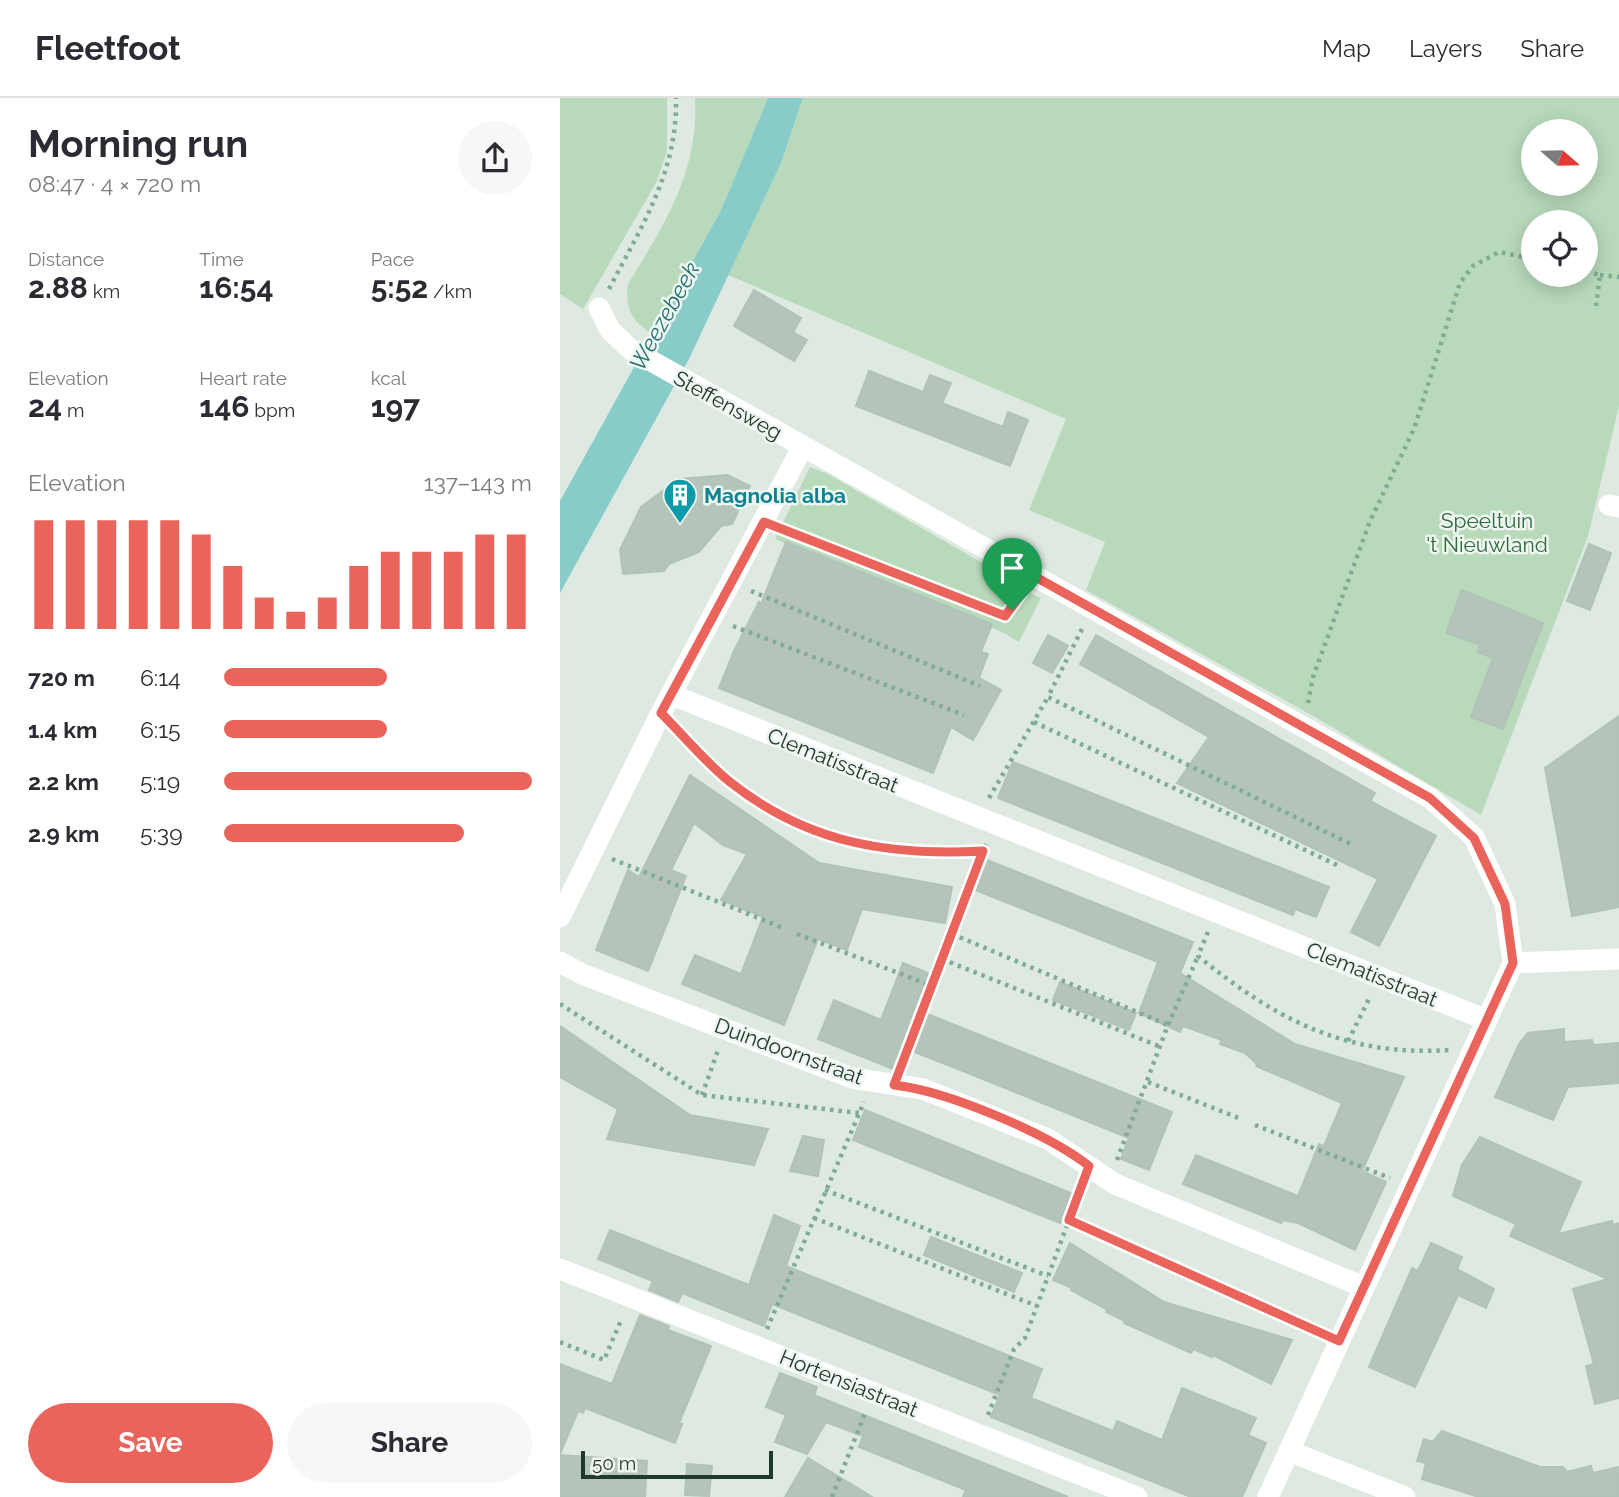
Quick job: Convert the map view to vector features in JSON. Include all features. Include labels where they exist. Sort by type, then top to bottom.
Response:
[{"type":"street","name":"Steffensweg","points":[[599,308],[610,330],[629,349],[1430,798],[1474,838],[1505,904],[1513,963]]},
{"type":"street","points":[[560,917],[666,704],[803,446]]},
{"type":"street","name":"Clematisstraat","points":[[666,704],[986,820],[1487,1020]]},
{"type":"street","points":[[1268,1497],[1513,963],[1619,959]]},
{"type":"street","name":"Duindoornstraat","points":[[560,962],[582,974],[852,1078],[923,1088],[1048,1139],[1110,1180],[1364,1287]]},
{"type":"street","name":"Hortensiastraat","points":[[560,1269],[1137,1497]]},
{"type":"street","points":[[1289,1451],[1405,1497]]},
{"type":"path","points":[[599,308],[664,180],[672,151],[676,98]]},
{"type":"path","points":[[1302,727],[1313,677],[1370,521],[1413,429],[1460,283],[1473,266],[1499,252],[1521,257]]},
{"type":"path","points":[[1596,306],[1600,275],[1619,277]]},
{"type":"path","points":[[764,522],[1005,616],[1034,576]]},
{"type":"path","points":[[732,583],[980,686]]},
{"type":"path","points":[[894,1085],[983,851],[986,820],[1092,609]]},
{"type":"path","points":[[713,618],[964,715]]},
{"type":"path","points":[[1048,697],[1353,845]]},
{"type":"path","points":[[666,704],[729,781],[767,807],[801,825],[849,842],[916,854],[983,851]]},
{"type":"path","points":[[1034,722],[1339,866]]},
{"type":"path","points":[[593,851],[783,929]]},
{"type":"path","points":[[1110,1180],[1168,1025],[1217,912]]},
{"type":"path","points":[[797,934],[932,986]]},
{"type":"path","points":[[952,934],[1168,1025]]},
{"type":"path","points":[[1198,956],[1242,992],[1276,1013],[1318,1033],[1348,1041],[1417,1052],[1474,1049]]},
{"type":"path","points":[[942,959],[1161,1047]]},
{"type":"path","points":[[1348,1041],[1380,977]]},
{"type":"path","points":[[560,1004],[702,1095],[859,1113]]},
{"type":"path","points":[[702,1095],[725,1028]]},
{"type":"path","points":[[759,1347],[872,1082]]},
{"type":"path","points":[[1148,1082],[1241,1119]]},
{"type":"path","points":[[1255,1125],[1410,1186]]},
{"type":"path","points":[[980,1435],[1014,1349],[1025,1338],[1089,1166]]},
{"type":"path","points":[[825,1190],[1048,1276]]},
{"type":"path","points":[[814,1218],[1037,1306]]},
{"type":"path","points":[[1069,1220],[1339,1341]]},
{"type":"path","points":[[560,1342],[604,1360],[631,1298]]},
{"type":"path","points":[[832,1497],[873,1393]]},
{"type":"green space","points":[[560,98],[667,98],[667,151],[657,181],[583,309],[560,294]]},
{"type":"green space","points":[[695,98],[768,98],[721,210],[652,334],[631,314],[628,284],[655,240],[677,196],[691,149]]},
{"type":"green space","points":[[803,98],[1619,98],[1619,406],[1588,536],[1481,815],[1315,717],[1086,590],[1105,542],[1029,510],[1066,419],[728,275],[781,163]]},
{"type":"green space","points":[[810,467],[828,474],[1003,575],[1012,585],[1041,598],[1019,642],[1002,632],[775,539]]},
{"type":"water","name":"Weezebeek","points":[[768,98],[803,98],[781,163],[689,359],[560,593],[560,501],[721,210]]},
{"type":"building","points":[[754,290],[801,318],[793,332],[807,340],[794,361],[734,326]]},
{"type":"building","points":[[869,371],[923,392],[930,375],[951,383],[942,403],[1003,427],[1008,412],[1028,420],[1010,466],[856,406]]},
{"type":"building","name":"Magnolia alba","points":[[727,475],[750,486],[732,524],[721,526],[699,552],[669,564],[664,571],[623,574],[620,550],[641,507],[679,479]]},
{"type":"building","points":[[786,542],[992,624],[981,652],[988,654],[979,678],[1001,690],[973,740],[951,727],[933,773],[719,688],[734,651],[759,602],[761,604]]},
{"type":"building","points":[[1589,544],[1611,553],[1590,610],[1567,601]]},
{"type":"building","name":"Speeltuin 't Nieuwland","points":[[1462,590],[1543,623],[1503,729],[1471,717],[1493,658],[1477,652],[1480,645],[1446,633]]},
{"type":"building","points":[[1048,635],[1068,646],[1052,673],[1033,663]]},
{"type":"building","points":[[1096,635],[1375,793],[1370,801],[1436,836],[1379,946],[1351,932],[1378,879],[1177,783],[1209,737],[1080,664]]},
{"type":"building","points":[[1619,716],[1619,907],[1572,916],[1545,768]]},
{"type":"building","points":[[1013,762],[1329,887],[1316,917],[1295,909],[1293,915],[998,798]]},
{"type":"building","points":[[690,775],[819,863],[952,887],[945,923],[862,909],[847,950],[818,939],[784,1025],[682,984],[695,955],[741,974],[763,917],[721,900],[747,854],[723,845],[694,823],[671,870],[686,876],[648,971],[596,950],[628,870],[639,877]]},
{"type":"building","points":[[987,860],[1193,942],[1180,973],[1295,1044],[1404,1077],[1362,1171],[1386,1182],[1355,1250],[1298,1223],[1283,1220],[1281,1223],[1183,1184],[1196,1155],[1298,1196],[1319,1144],[1324,1146],[1342,1103],[1256,1066],[1245,1053],[1220,1044],[1222,1040],[1183,1026],[1180,1032],[1139,1013],[1158,962],[975,890]]},
{"type":"building","points":[[903,963],[928,973],[915,1009],[1172,1112],[1149,1170],[1121,1159],[1129,1138],[963,1071],[902,1047],[893,1069],[818,1039],[834,1000],[881,1020]]},
{"type":"building","points":[[1060,982],[1136,1013],[1129,1030],[1053,1000]]},
{"type":"building","points":[[560,1026],[690,1115],[768,1129],[754,1165],[607,1139],[618,1109],[560,1077]]},
{"type":"building","points":[[1564,1029],[1564,1042],[1592,1040],[1593,1045],[1619,1043],[1619,1083],[1568,1087],[1553,1120],[1495,1097],[1519,1044],[1528,1033]]},
{"type":"building","points":[[865,1110],[1071,1193],[1060,1223],[853,1140]]},
{"type":"building","points":[[803,1136],[824,1140],[818,1176],[790,1171]]},
{"type":"building","points":[[1480,1137],[1581,1182],[1558,1234],[1612,1221],[1613,1225],[1619,1223],[1619,1398],[1595,1404],[1586,1366],[1594,1364],[1573,1289],[1608,1279],[1510,1236],[1516,1224],[1453,1196],[1462,1165]]},
{"type":"building","points":[[774,1215],[800,1226],[786,1266],[1042,1369],[1031,1398],[1113,1431],[1117,1421],[1162,1440],[1182,1388],[1256,1418],[1248,1435],[1266,1443],[1242,1497],[1191,1497],[991,1417],[1000,1395],[772,1304],[764,1326],[682,1293],[678,1302],[649,1290],[653,1281],[598,1259],[610,1230],[749,1285]]},
{"type":"building","points":[[931,1237],[1022,1273],[1014,1292],[924,1255]]},
{"type":"building","points":[[1070,1243],[1164,1302],[1292,1340],[1271,1384],[1213,1355],[1212,1357],[1193,1349],[1191,1353],[1124,1323],[1125,1321],[1106,1312],[1108,1310],[1071,1290],[1072,1288],[1053,1280]]},
{"type":"building","points":[[1431,1243],[1462,1257],[1457,1269],[1494,1289],[1486,1308],[1458,1295],[1415,1387],[1369,1367],[1412,1268],[1418,1271]]},
{"type":"building","points":[[640,1315],[669,1326],[668,1330],[711,1346],[679,1423],[682,1424],[675,1443],[585,1408],[583,1413],[578,1411],[560,1454],[560,1364],[612,1384]]},
{"type":"building","points":[[780,1373],[817,1387],[814,1395],[1068,1497],[963,1497],[966,1490],[859,1447],[863,1436],[826,1422],[807,1454],[775,1442],[786,1415],[766,1407]]},
{"type":"building","points":[[1442,1431],[1540,1467],[1563,1467],[1567,1472],[1591,1466],[1593,1473],[1619,1467],[1619,1497],[1479,1497],[1422,1479],[1426,1463],[1417,1461],[1424,1439],[1433,1442]]},
{"type":"building","points":[[560,1455],[647,1461],[645,1497],[560,1497]]},
{"type":"building","points":[[808,1458],[872,1497],[785,1497]]},
{"type":"building","points":[[687,1464],[712,1466],[709,1496],[685,1495]]},
{"type":"place","name":"Magnolia alba","points":[[680,525]]},
{"type":"route","points":[[764,522],[1005,616],[1012,610],[1034,576],[1430,798],[1474,838],[1505,904],[1512,935],[1513,963],[1339,1341],[1069,1220],[1089,1166],[1048,1139],[923,1088],[894,1085],[983,851],[916,854],[849,842],[801,825],[767,807],[729,781],[661,713],[764,522]]}]
